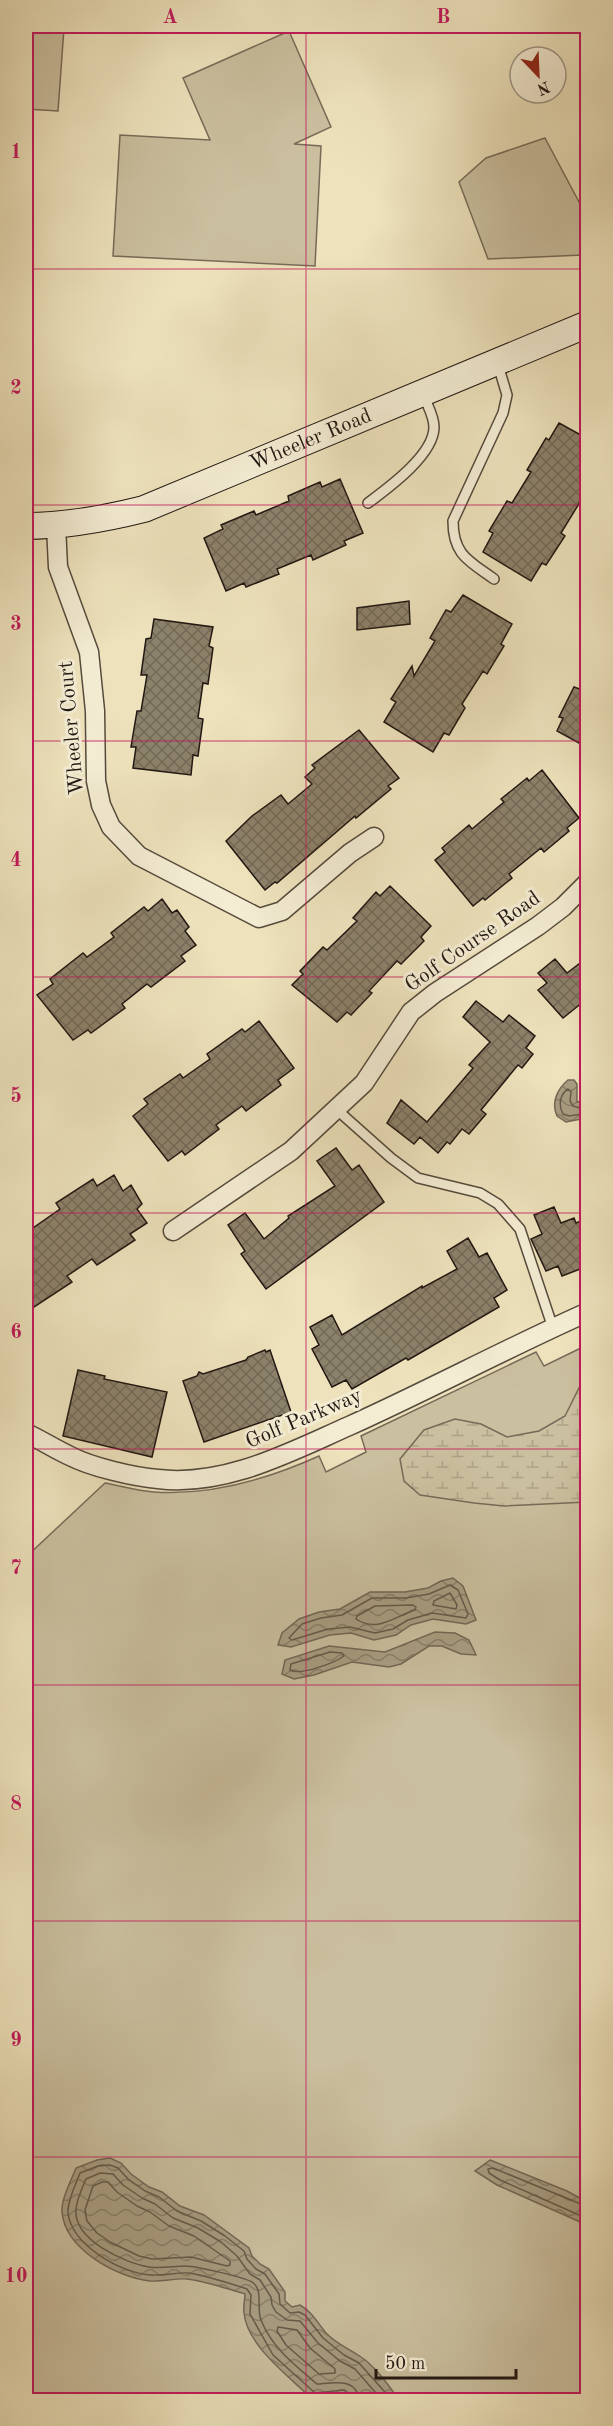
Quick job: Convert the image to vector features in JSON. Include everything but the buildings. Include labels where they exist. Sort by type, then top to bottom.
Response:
[{"type":"street","name":"Wheeler Road","points":[[26,526],[56,526],[98,521],[144,509],[588,324]]},
{"type":"street","name":"Wheeler Court","points":[[56,526],[58,567],[88,652],[93,677],[96,781],[101,805],[111,827],[121,840],[140,856],[259,918],[282,911],[350,852],[374,837]]},
{"type":"street","name":"Golf Course Road","points":[[173,1231],[291,1151],[364,1083],[411,1012],[435,993],[538,926],[563,907],[588,882]]},
{"type":"street","name":"Golf Parkway","points":[[26,1433],[72,1458],[136,1476],[160,1480],[218,1475],[284,1455],[391,1407],[588,1312]]},
{"type":"lane","points":[[494,579],[457,550],[453,537],[453,521],[503,413],[507,396],[497,362]]},
{"type":"lane","points":[[368,503],[404,474],[432,438],[434,424],[423,393]]},
{"type":"lane","points":[[336,1109],[391,1158],[418,1178],[480,1193],[498,1204],[520,1229],[552,1328]]},
{"type":"green space","points":[[26,26],[64,28],[58,111],[26,109]]},
{"type":"green space","points":[[289,31],[331,127],[294,144],[321,146],[315,266],[113,256],[120,135],[210,140],[183,78]]},
{"type":"green space","points":[[545,138],[587,217],[587,248],[583,255],[488,259],[459,182],[486,158]]},
{"type":"green space","points":[[587,1328],[587,2400],[26,2400],[26,1557],[105,1483],[154,1492],[197,1491],[259,1479],[319,1456],[326,1472],[366,1452],[361,1436],[536,1352],[544,1366],[585,1346],[580,1331]]},
{"type":"green space","points":[[587,1377],[587,1502],[504,1506],[474,1503],[420,1495],[404,1481],[400,1459],[424,1430],[455,1419],[481,1424],[507,1437],[539,1431],[565,1416]]},
{"type":"water","points":[[568,1080],[574,1080],[577,1084],[577,1102],[587,1100],[587,1118],[566,1122],[557,1116],[556,1096]]},
{"type":"water","points":[[453,1578],[463,1586],[476,1620],[466,1624],[433,1619],[411,1625],[396,1635],[374,1640],[351,1633],[330,1635],[291,1647],[278,1645],[282,1633],[299,1619],[319,1612],[340,1609],[370,1592],[405,1592],[428,1588]]},
{"type":"water","points":[[435,1632],[455,1633],[469,1640],[476,1655],[461,1654],[442,1646],[429,1646],[401,1664],[389,1667],[352,1662],[294,1679],[282,1674],[285,1660],[329,1646],[385,1652]]},
{"type":"water","points":[[110,2158],[121,2163],[131,2174],[149,2187],[162,2192],[180,2206],[204,2215],[249,2248],[252,2256],[269,2269],[285,2292],[285,2301],[292,2307],[300,2305],[312,2314],[330,2337],[367,2361],[399,2400],[348,2400],[343,2396],[311,2398],[271,2360],[253,2337],[244,2313],[245,2294],[194,2280],[150,2281],[122,2274],[94,2259],[82,2249],[72,2238],[65,2225],[62,2207],[65,2196],[76,2168]]},
{"type":"water","points":[[490,2160],[567,2191],[587,2202],[587,2225],[497,2185],[475,2171]]}]
